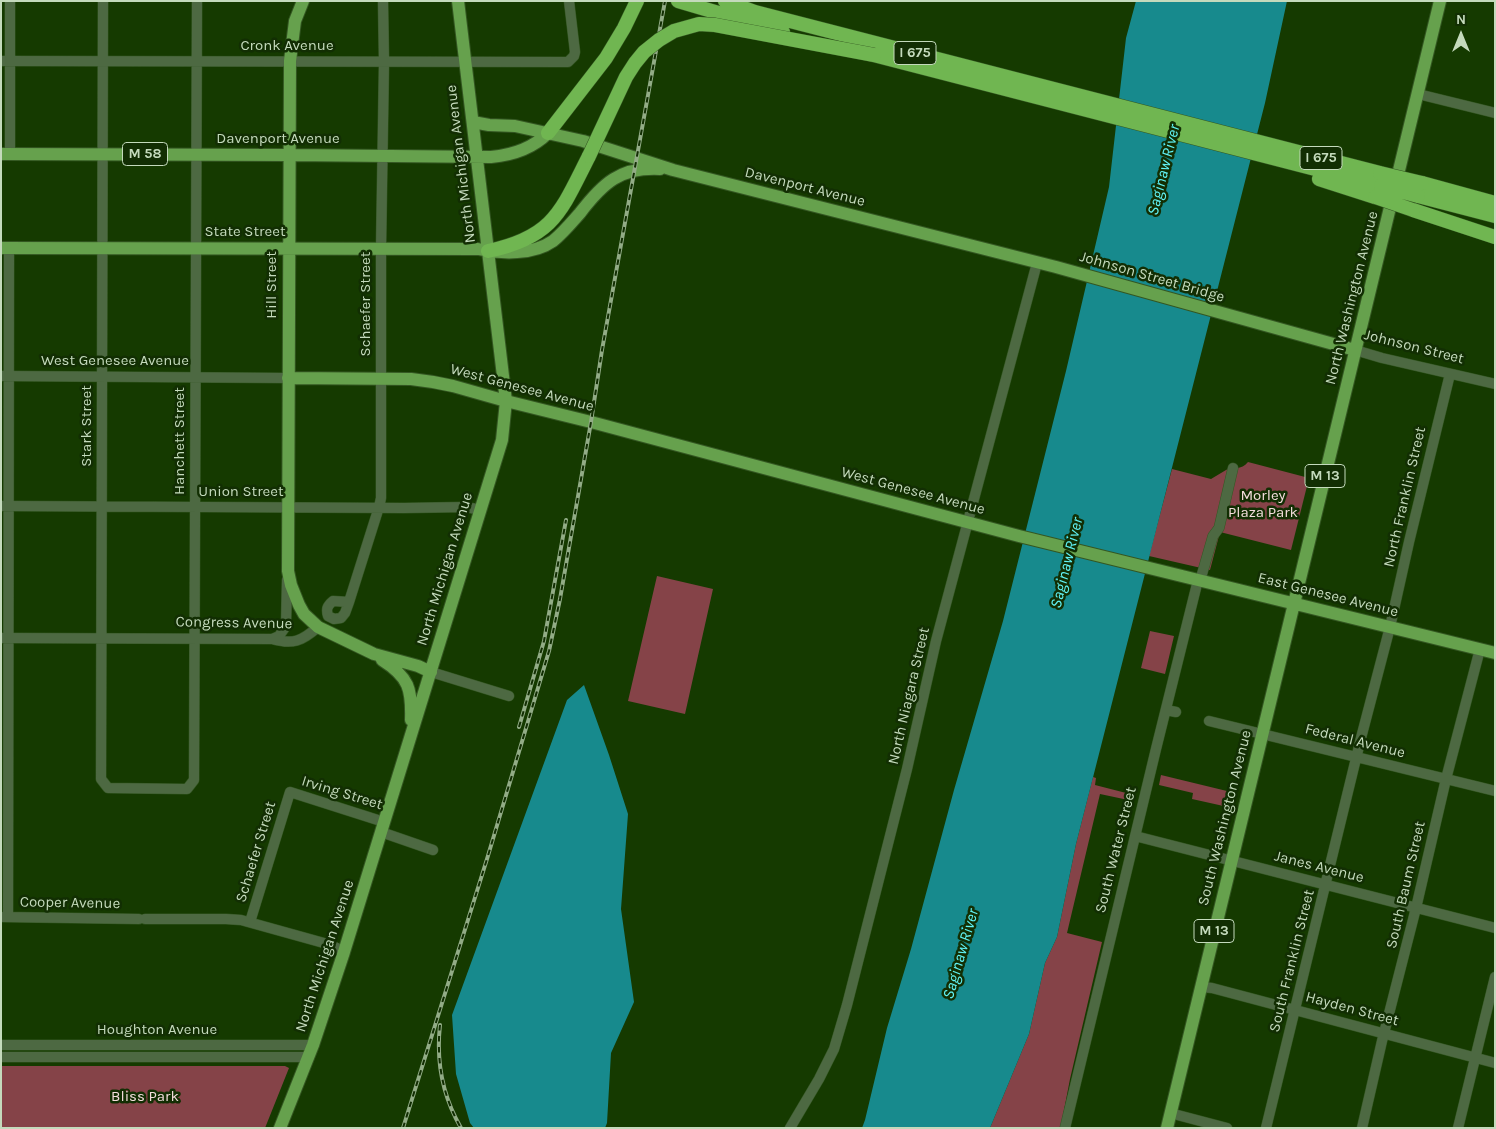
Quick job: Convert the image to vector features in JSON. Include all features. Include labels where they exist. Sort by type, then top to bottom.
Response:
[{"type":"highway","points":[[548,133],[606,58],[624,28],[636,1]]},
{"type":"highway","name":"I 675","points":[[678,1],[753,24],[1210,142],[1420,190],[1495,203]]},
{"type":"highway","name":"I 675","points":[[725,1],[784,19],[1420,190],[1495,216]]},
{"type":"highway","points":[[488,251],[508,247],[525,240],[540,232],[554,219],[562,209],[634,63],[652,45],[674,31],[699,24],[715,25],[874,55]]},
{"type":"highway","points":[[1210,142],[1231,153],[1272,164],[1495,237]]},
{"type":"main road","name":"Hill Street","points":[[303,1],[295,21],[290,61],[288,571],[299,605],[304,614],[318,627]]},
{"type":"main road","name":"North Michigan Avenue","points":[[280,1128],[311,1051],[344,952],[502,440],[506,401],[458,1]]},
{"type":"main road","name":"North Washington Avenue","points":[[1294,603],[1440,1]]},
{"type":"main road","name":"Davenport Avenue","points":[[473,122],[515,126],[583,141],[672,170],[1056,267]]},
{"type":"main road","name":"Davenport Avenue","points":[[6,154],[477,157],[518,152],[539,142],[548,133]]},
{"type":"main road","name":"State Street","points":[[5,248],[478,249],[523,252],[553,241],[573,222],[605,184],[619,176],[648,169],[672,170]]},
{"type":"main road","name":"Johnson Street Bridge","points":[[1056,267],[1239,318]]},
{"type":"main road","name":"Johnson Street","points":[[1239,318],[1355,350]]},
{"type":"main road","name":"West Genesee Avenue","points":[[288,378],[380,379],[433,382],[1019,536],[1154,568]]},
{"type":"main road","name":"East Genesee Avenue","points":[[1154,568],[1495,653]]},
{"type":"main road","name":"South Washington Avenue","points":[[1166,1128],[1294,603]]},
{"type":"main road","points":[[318,627],[374,654],[391,665],[404,678],[412,699],[411,735]]},
{"type":"main road","points":[[374,654],[418,666],[430,672]]},
{"type":"street","points":[[6,154],[6,61],[10,1]]},
{"type":"street","name":"Stark Street","points":[[103,1],[101,779],[108,788],[187,789]]},
{"type":"street","name":"Hanchett Street","points":[[187,789],[194,780],[196,1]]},
{"type":"street","name":"Schaefer Street","points":[[349,602],[381,498],[380,379],[384,1]]},
{"type":"street","name":"Cronk Avenue","points":[[6,61],[560,63],[568,62],[572,59],[575,52],[569,1]]},
{"type":"street","points":[[1418,94],[1495,113]]},
{"type":"street","points":[[5,248],[5,917]]},
{"type":"street","name":"North Niagara Street","points":[[790,1128],[819,1080],[834,1049],[847,1005],[907,769],[936,641],[1037,262]]},
{"type":"street","name":"Johnson Street","points":[[1355,350],[1495,384]]},
{"type":"street","name":"North Franklin Street","points":[[1390,627],[1408,542],[1450,374]]},
{"type":"street","name":"West Genesee Avenue","points":[[5,376],[288,378]]},
{"type":"street","name":"South Water Street","points":[[1065,1128],[1135,836],[1171,711],[1199,580],[1213,536],[1219,528],[1233,468]]},
{"type":"street","name":"Union Street","points":[[5,506],[466,507],[481,510]]},
{"type":"street","name":"Hill Street","points":[[272,639],[279,636],[286,626],[288,571]]},
{"type":"street","name":"Congress Avenue","points":[[5,638],[272,639],[296,641],[307,637],[318,627]]},
{"type":"street","name":"South Franklin Street","points":[[1266,1128],[1390,627]]},
{"type":"street","name":"South Baum Street","points":[[1362,1128],[1446,779],[1480,649]]},
{"type":"street","points":[[430,672],[508,696]]},
{"type":"street","name":"Federal Avenue","points":[[1209,720],[1495,791]]},
{"type":"street","name":"Schaefer Street","points":[[250,922],[290,792]]},
{"type":"street","name":"Irving Street","points":[[290,792],[383,827],[433,850]]},
{"type":"street","name":"Janes Avenue","points":[[1135,836],[1495,928]]},
{"type":"street","name":"Cooper Avenue","points":[[5,917],[226,918],[250,922],[331,945],[344,952]]},
{"type":"street","points":[[1458,1128],[1495,977]]},
{"type":"street","name":"Hayden Street","points":[[1201,987],[1212,988],[1495,1062]]},
{"type":"street","name":"Houghton Avenue","points":[[1,1045],[311,1051]]},
{"type":"street","name":"Houghton Avenue","points":[[1,1057],[311,1051]]},
{"type":"street","points":[[1170,1113],[1227,1128]]},
{"type":"green space","name":"Morley Plaza Park","points":[[1248,462],[1309,478],[1291,550],[1220,532],[1210,570],[1149,556],[1172,469],[1211,479],[1231,467],[1244,466]]},
{"type":"green space","points":[[657,576],[713,589],[685,714],[628,701]]},
{"type":"green space","points":[[1150,631],[1174,636],[1165,674],[1141,668]]},
{"type":"green space","points":[[1161,775],[1231,792],[1228,807],[1192,799],[1193,793],[1159,785]]},
{"type":"green space","points":[[1093,777],[1096,778],[1095,785],[1134,795],[1133,801],[1100,794],[1067,933],[1102,942],[1070,1079],[1061,1128],[990,1128],[1029,1034],[1045,963],[1057,937],[1076,844]]},
{"type":"green space","name":"Bliss Park","points":[[1,1066],[285,1066],[289,1068],[265,1128],[1,1128]]},
{"type":"water","name":"Saginaw River","points":[[1136,1],[1287,1],[1265,103],[1076,844],[1057,937],[1045,963],[1029,1034],[990,1128],[862,1128],[887,1028],[1003,621],[1066,371],[1109,187],[1126,38]]},
{"type":"water","points":[[584,685],[628,814],[621,909],[634,1002],[611,1053],[607,1123],[605,1128],[474,1128],[470,1123],[456,1074],[452,1015],[567,700]]},
{"type":"railway","points":[[403,1128],[487,859],[549,651],[560,599],[602,350],[665,1]]},
{"type":"railway","points":[[519,727],[544,641],[566,520]]},
{"type":"railway","points":[[440,1025],[439,1052],[442,1078],[445,1091],[461,1128]]}]
